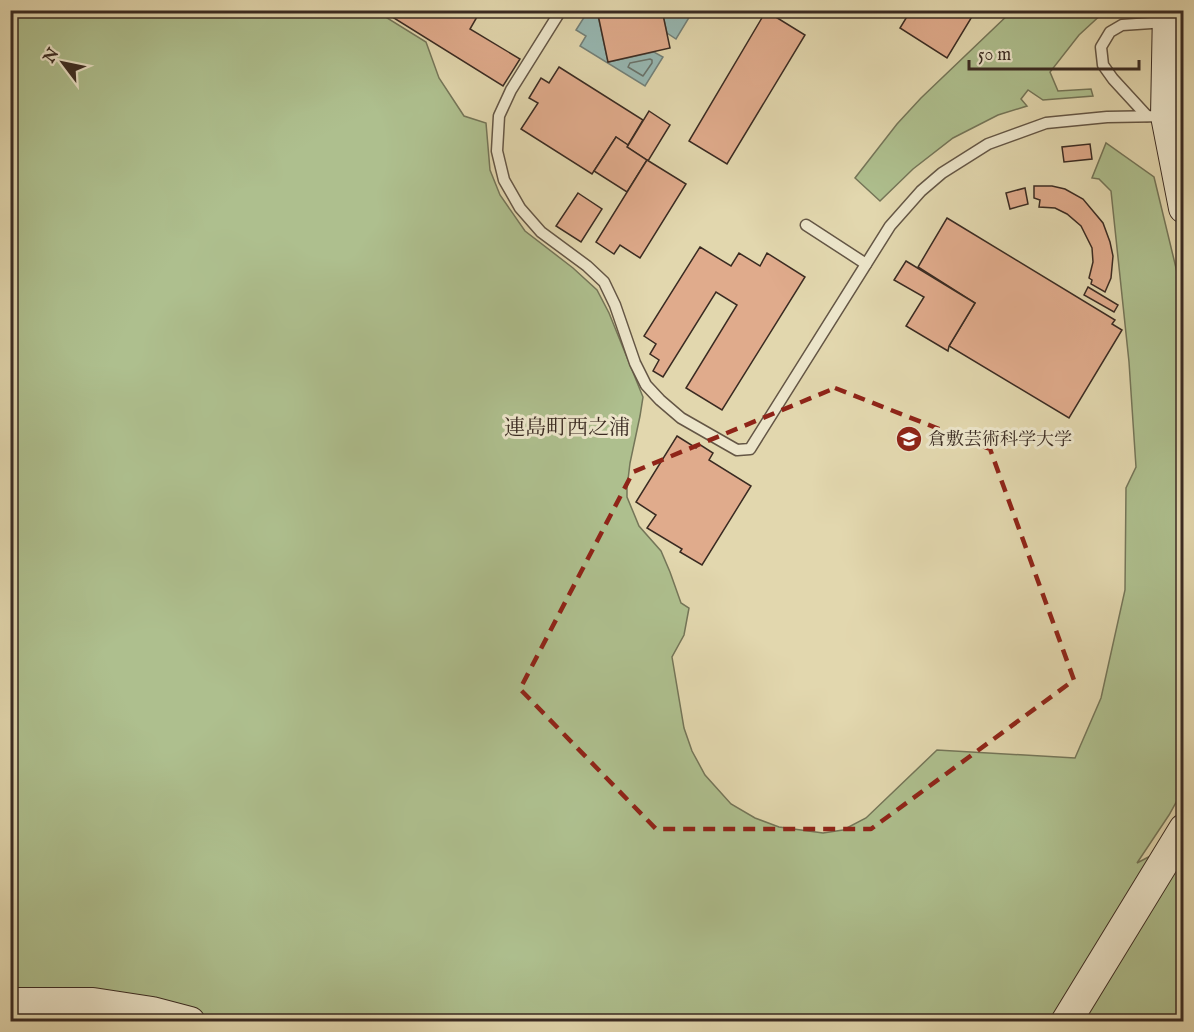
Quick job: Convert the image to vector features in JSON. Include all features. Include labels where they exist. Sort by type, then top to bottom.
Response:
[{"type":"street","points":[[1168,16],[1157,116],[1184,208]]},
{"type":"street","points":[[1066,1022],[1184,829]]},
{"type":"street","points":[[10,1003],[93,1003],[152,1012],[189,1022]]},
{"type":"lane","points":[[561,10],[511,90],[499,116],[496,151],[504,180],[520,208],[541,232],[604,282],[615,305],[635,363],[646,385],[681,418],[737,450],[750,449],[890,226],[921,191],[942,173],[988,144],[1046,123],[1107,117],[1157,116]]},
{"type":"lane","points":[[1157,116],[1113,79],[1103,65],[1101,47],[1110,32],[1122,25],[1168,16]]},
{"type":"lane","points":[[806,225],[866,264]]},
{"type":"highlighted area","points":[[835,388],[990,449],[1074,680],[871,829],[656,829],[520,689],[633,472]]},
{"type":"green space","points":[[10,11],[376,11],[426,42],[439,78],[464,116],[486,123],[490,170],[500,195],[525,231],[573,268],[597,290],[609,313],[643,397],[630,463],[627,497],[639,526],[661,551],[681,603],[689,608],[684,635],[672,657],[684,728],[692,751],[705,775],[731,804],[755,818],[779,827],[823,833],[843,830],[866,818],[937,750],[1075,758],[1101,698],[1125,590],[1126,488],[1136,467],[1129,362],[1111,191],[1099,179],[1092,178],[1106,143],[1154,177],[1184,301],[1184,788],[1137,863],[1183,839],[1183,1021],[11,1021]]},
{"type":"green space","points":[[1012,11],[1105,11],[1079,35],[1050,72],[1058,91],[1091,89],[1093,96],[1043,100],[1028,90],[1021,99],[1027,106],[998,115],[953,138],[913,169],[880,201],[855,178],[897,124],[921,98]]},
{"type":"water","points":[[588,11],[597,11],[608,62],[654,52],[663,57],[645,86],[580,46],[586,36],[576,30]]},
{"type":"water","points":[[662,11],[693,11],[676,39],[667,33]]},
{"type":"building","points":[[381,10],[481,10],[470,29],[520,59],[503,86]]},
{"type":"building","points":[[597,10],[662,10],[670,48],[608,62]]},
{"type":"building","points":[[911,10],[976,10],[947,58],[900,28]]},
{"type":"building","points":[[766,11],[805,35],[727,164],[689,141]]},
{"type":"building","points":[[559,67],[643,120],[628,145],[616,137],[592,174],[521,129],[538,103],[529,98],[541,78],[549,83]]},
{"type":"building","points":[[649,111],[670,125],[648,161],[627,147]]},
{"type":"building","points":[[616,137],[647,160],[627,192],[594,171]]},
{"type":"building","points":[[1090,144],[1092,159],[1064,162],[1062,147]]},
{"type":"building","points":[[647,160],[686,184],[640,258],[620,245],[614,254],[596,242]]},
{"type":"building","points":[[1034,186],[1065,189],[1083,199],[1103,223],[1113,256],[1111,278],[1105,292],[1091,284],[1092,280],[1089,278],[1093,262],[1092,248],[1081,226],[1067,214],[1055,208],[1039,207],[1040,200],[1034,198]]},
{"type":"building","points":[[1025,188],[1028,204],[1010,209],[1006,193]]},
{"type":"building","points":[[578,193],[602,209],[581,242],[556,226]]},
{"type":"building","points":[[947,218],[1115,320],[1112,324],[1122,330],[1069,418],[949,346],[975,303],[918,267]]},
{"type":"building","points":[[700,247],[731,266],[739,253],[760,266],[767,253],[805,277],[722,410],[686,388],[737,305],[716,292],[663,377],[653,371],[659,360],[650,354],[656,344],[644,336]]},
{"type":"building","points":[[906,261],[975,303],[948,351],[906,326],[924,297],[894,280]]},
{"type":"building","points":[[1088,287],[1118,305],[1114,312],[1084,295]]},
{"type":"building","points":[[677,436],[696,448],[699,444],[713,453],[709,460],[751,486],[702,565],[680,552],[682,549],[647,528],[656,515],[636,502]]},
{"type":"place","name":"倉敷芸術科学大学","points":[[909,439]]},
{"type":"district","name":"連島町西之浦","points":[[567,427]]}]
